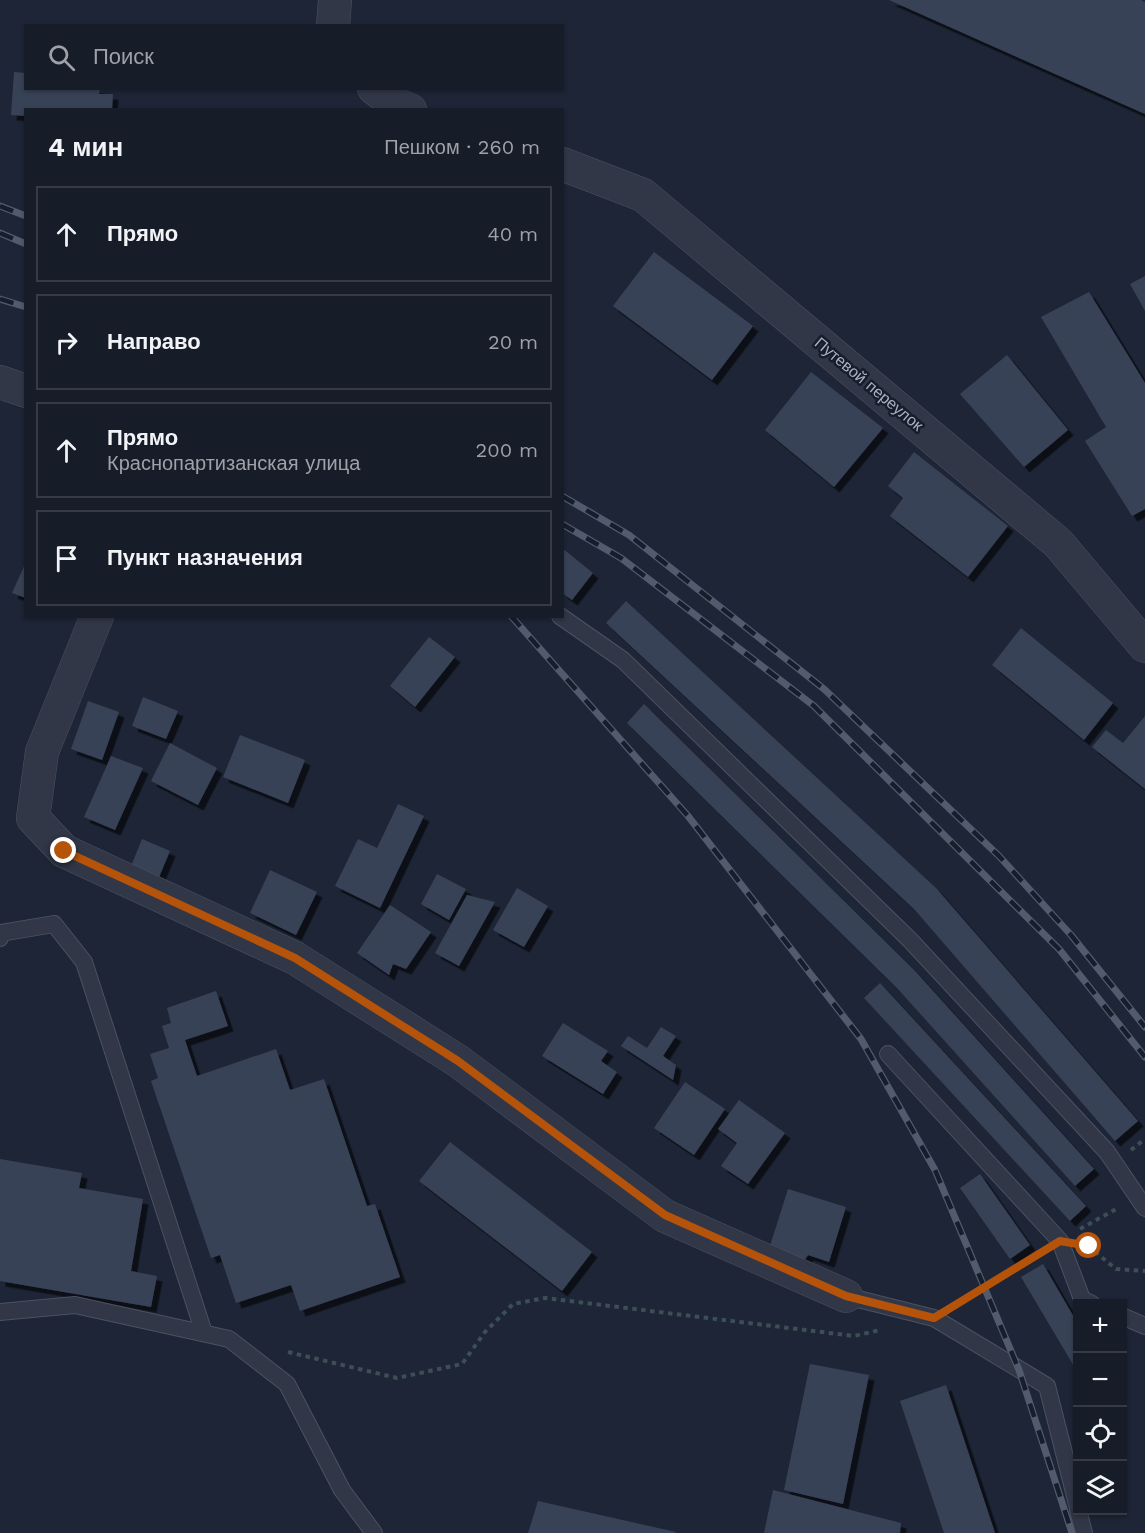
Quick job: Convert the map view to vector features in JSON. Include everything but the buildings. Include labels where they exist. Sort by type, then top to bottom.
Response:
[{"type":"street","points":[[333,24],[335,0]]},
{"type":"street","points":[[377,90],[405,108]]},
{"type":"street","name":"Путевой переулок","points":[[564,165],[643,195],[1058,543],[1145,646]]},
{"type":"street","points":[[0,382],[24,390]]},
{"type":"street","points":[[96,618],[42,752],[33,818],[64,851],[295,958],[458,1061],[665,1215],[846,1296]]},
{"type":"lane","points":[[563,618],[623,660],[910,940],[1107,1152],[1141,1203]]},
{"type":"lane","points":[[0,938],[1,933],[54,924],[84,962],[204,1333]]},
{"type":"lane","points":[[888,1054],[1060,1241],[1082,1299]]},
{"type":"lane","points":[[846,1296],[934,1318],[1047,1386],[1073,1489]]},
{"type":"lane","points":[[0,1312],[75,1305],[229,1339],[287,1384],[342,1490],[374,1533]]},
{"type":"lane","points":[[1127,1318],[1145,1326]]},
{"type":"lane","points":[[1080,1515],[1084,1533]]},
{"type":"path","points":[[285,1352],[397,1378],[462,1364],[485,1332],[513,1304],[545,1298],[854,1336],[934,1318],[1060,1241],[1141,1203]]},
{"type":"path","points":[[1060,1241],[1089,1246],[1116,1269],[1145,1270]]},
{"type":"railway","points":[[0,206],[24,215]]},
{"type":"railway","points":[[0,233],[24,243]]},
{"type":"railway","points":[[0,299],[24,306]]},
{"type":"railway","points":[[564,497],[629,535],[824,689],[999,856],[1071,935],[1145,1027]]},
{"type":"railway","points":[[564,525],[621,558],[814,706],[1059,949],[1145,1057]]},
{"type":"railway","points":[[513,618],[688,816],[861,1039],[935,1170],[1019,1370],[1072,1533]]},
{"type":"route","points":[[64,851],[295,958],[458,1061],[665,1215],[846,1296],[934,1318],[1060,1241],[1089,1246]]}]
